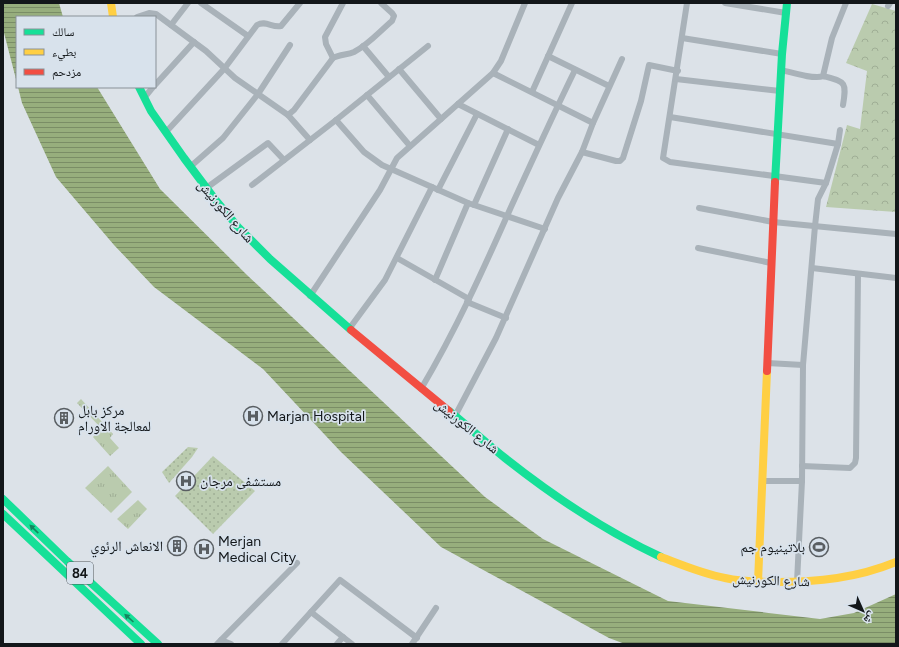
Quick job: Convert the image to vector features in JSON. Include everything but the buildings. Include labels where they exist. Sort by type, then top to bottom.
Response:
[{"type":"street","points":[[111,3],[113,16]]},
{"type":"street","points":[[171,25],[188,3]]},
{"type":"street","points":[[201,3],[248,36]]},
{"type":"street","points":[[166,132],[224,69],[257,25],[264,22],[278,27],[281,26],[300,3]]},
{"type":"street","points":[[333,58],[326,44],[325,37],[343,3]]},
{"type":"street","points":[[288,115],[294,110],[333,58],[338,55],[353,52],[363,46],[392,21],[394,16],[381,3]]},
{"type":"street","points":[[310,296],[380,190],[397,158],[493,73],[501,61],[525,3]]},
{"type":"street","points":[[532,92],[572,3]]},
{"type":"street","points":[[687,3],[678,71],[663,158],[666,160],[826,182]]},
{"type":"street","points":[[725,3],[786,13]]},
{"type":"street","points":[[758,582],[777,135],[787,3]]},
{"type":"street","points":[[823,76],[832,38],[846,3]]},
{"type":"street","points":[[140,16],[149,13],[156,14],[206,51],[240,82],[288,115],[310,140]]},
{"type":"street","points":[[682,38],[782,54]]},
{"type":"street","points":[[156,84],[194,42]]},
{"type":"street","points":[[190,167],[223,138],[258,94],[290,45]]},
{"type":"street","points":[[363,46],[390,77]]},
{"type":"street","points":[[252,185],[428,46]]},
{"type":"street","points":[[548,56],[609,86]]},
{"type":"street","points":[[455,416],[506,318],[558,198],[582,152],[593,123],[622,59]]},
{"type":"street","points":[[582,152],[620,161],[632,132],[649,65],[678,71]]},
{"type":"street","points":[[399,69],[441,119]]},
{"type":"street","points":[[422,388],[468,301],[575,70]]},
{"type":"street","points":[[781,70],[815,77],[823,76],[840,81],[846,89],[843,105]]},
{"type":"street","points":[[493,73],[593,123]]},
{"type":"street","points":[[676,79],[780,91]]},
{"type":"street","name":"شارع الكورنيش","points":[[139,88],[144,98],[166,132],[205,189],[239,228],[310,296],[524,472],[588,516],[630,541],[675,563],[706,574],[732,579],[758,582],[797,582],[843,578],[896,562]]},
{"type":"street","points":[[144,98],[152,88]]},
{"type":"street","points":[[367,95],[410,146]]},
{"type":"street","points":[[458,104],[539,145]]},
{"type":"street","points":[[349,329],[377,293],[477,114]]},
{"type":"street","points":[[670,117],[838,144]]},
{"type":"street","points":[[336,120],[364,152],[372,159],[390,169],[471,204],[545,229]]},
{"type":"street","points":[[435,280],[508,129]]},
{"type":"street","points":[[797,582],[802,482],[803,365],[812,268],[814,226],[818,199],[826,182],[838,144],[840,130]]},
{"type":"street","points":[[205,189],[268,143],[284,160]]},
{"type":"street","points":[[699,208],[773,222],[896,234]]},
{"type":"street","points":[[698,248],[771,263]]},
{"type":"street","points":[[397,258],[468,301],[506,318]]},
{"type":"street","points":[[812,268],[896,278]]},
{"type":"street","points":[[802,466],[850,468],[855,463],[858,274]]},
{"type":"street","points":[[767,363],[803,365]]},
{"type":"street","points":[[762,481],[802,482]]},
{"type":"street","name":"84","points":[[3,499],[72,566],[158,644]]},
{"type":"street","name":"84","points":[[3,514],[138,643]]},
{"type":"street","points":[[219,642],[297,563]]},
{"type":"street","points":[[282,644],[340,580],[416,638]]},
{"type":"street","points":[[412,644],[436,608]]},
{"type":"street","points":[[311,612],[352,644]]},
{"type":"street","points":[[337,644],[343,637]]},
{"type":"street","points":[[219,642],[231,644]]},
{"type":"green space","points":[[872,4],[896,11],[896,212],[826,207],[847,125],[860,129],[867,71],[846,63]]},
{"type":"green space","points":[[81,399],[113,434],[110,438],[119,448],[110,456],[93,437],[101,428],[77,403]]},
{"type":"green space","points":[[188,447],[198,448],[169,483],[162,472]]},
{"type":"green space","points":[[213,456],[255,491],[213,534],[175,496]]},
{"type":"green space","points":[[108,466],[132,492],[111,513],[85,488]]},
{"type":"green space","points":[[138,500],[147,509],[128,529],[117,519]]},
{"type":"shaded area","points":[[3,3],[59,3],[63,16],[16,16],[16,79],[3,29]]},
{"type":"shaded area","points":[[18,88],[98,88],[160,189],[247,275],[485,497],[543,539],[668,601],[820,619],[854,613],[896,594],[896,644],[625,644],[609,638],[441,547],[341,452],[263,369],[154,287],[114,245],[56,177],[22,103]]},
{"type":"traffic: fast","points":[[775,182],[782,54],[787,3]]},
{"type":"traffic: fast","points":[[140,88],[151,111],[184,158],[238,227],[270,259],[351,330]]},
{"type":"traffic: fast","points":[[449,411],[505,458],[542,486],[580,512],[620,536],[661,557]]},
{"type":"traffic: fast","points":[[3,499],[67,561],[158,644]]},
{"type":"traffic: fast","points":[[3,514],[141,644]]},
{"type":"traffic: slow","points":[[111,3],[113,16]]},
{"type":"traffic: slow","points":[[758,582],[767,371]]},
{"type":"traffic: slow","points":[[661,557],[709,574],[750,582],[792,582],[837,578],[867,572],[896,562]]},
{"type":"traffic: jam","points":[[767,371],[775,182]]},
{"type":"traffic: jam","points":[[351,330],[449,411]]},
{"type":"place","name":"Marjan Hospital","points":[[253,416]]},
{"type":"place","name":"مركز بابل لمعالجة الاورام","points":[[64,418]]},
{"type":"place","name":"مستشفى مرجان","points":[[186,481]]},
{"type":"place","name":"الانعاش الرئوي","points":[[177,546]]},
{"type":"place","name":"بلاتينيوم جم","points":[[819,547]]},
{"type":"place","name":"Merjan Medical City","points":[[204,549]]}]
